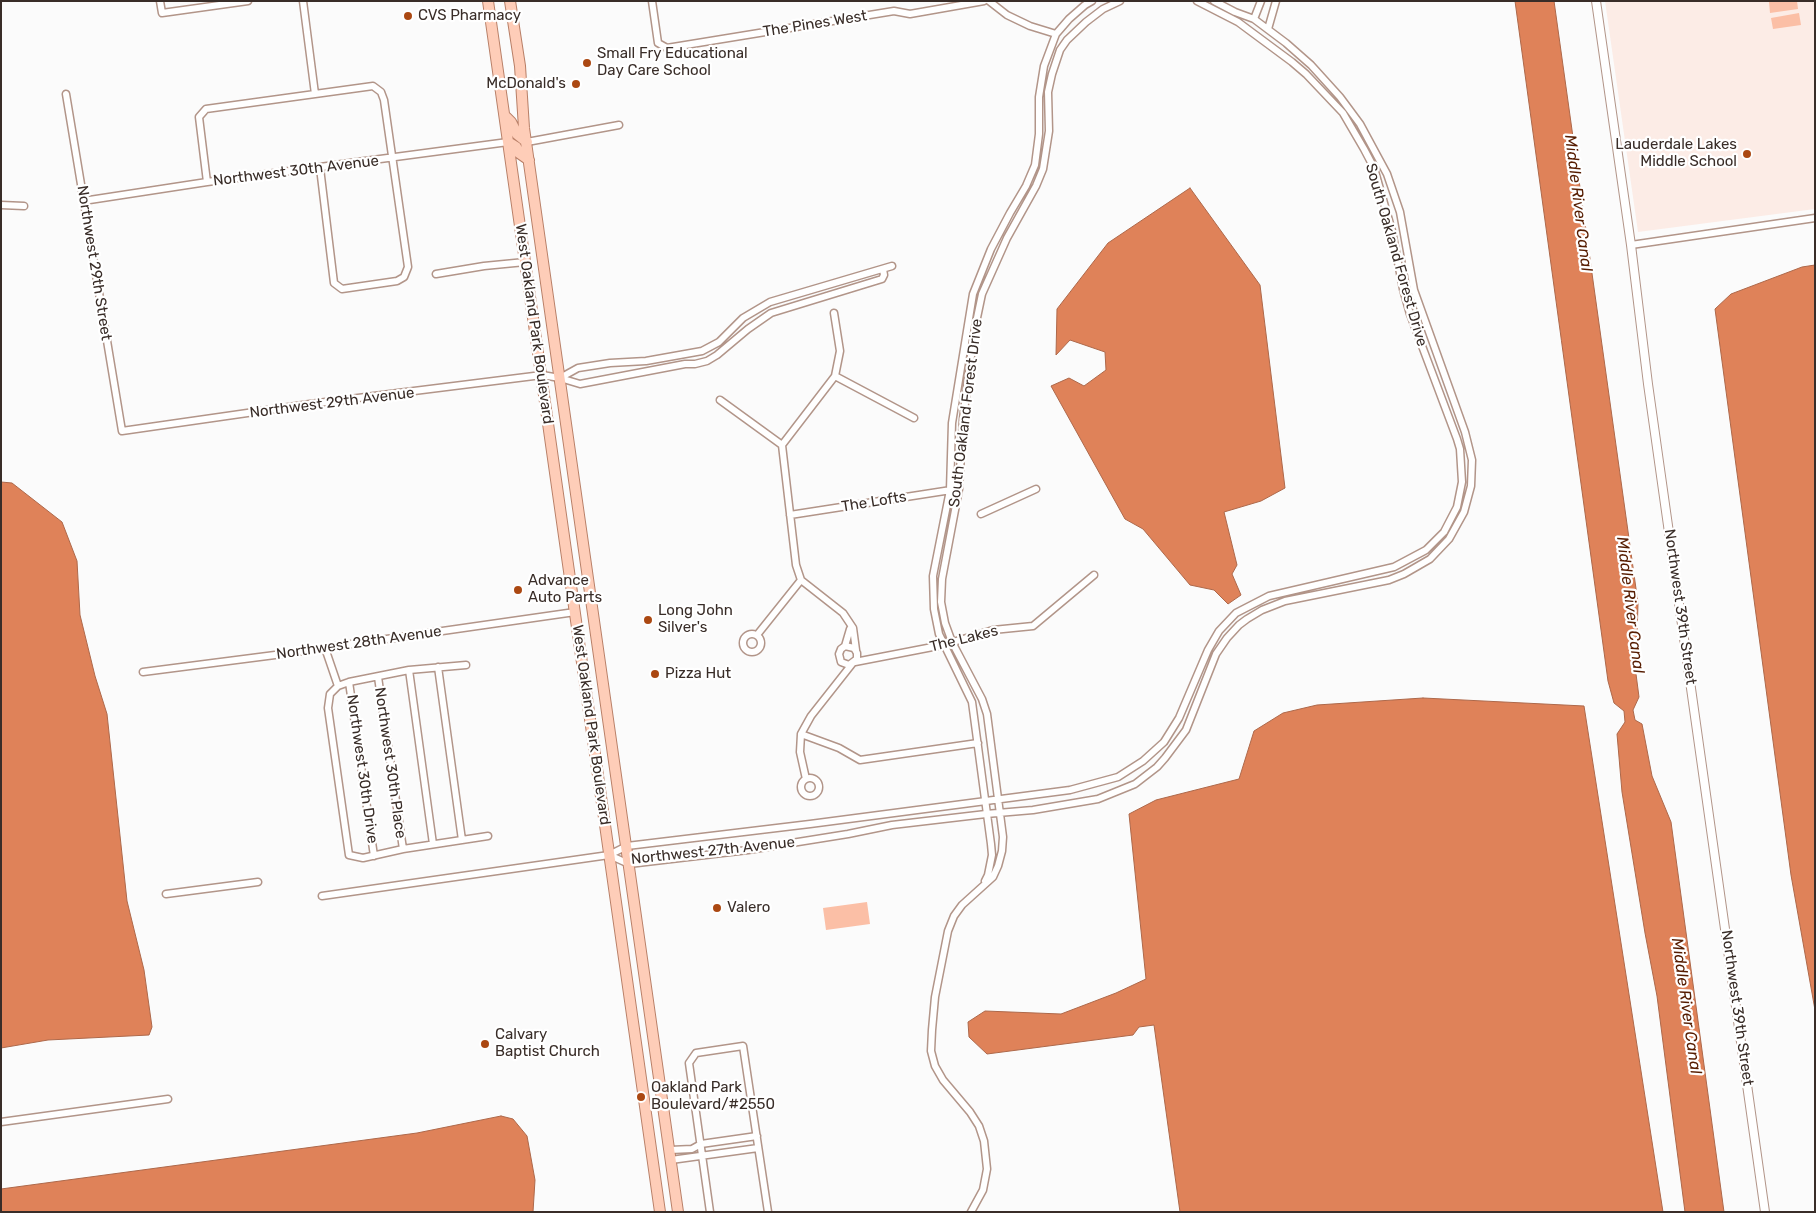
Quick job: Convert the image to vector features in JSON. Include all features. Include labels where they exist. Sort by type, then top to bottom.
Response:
[{"type":"main road","name":"West Oakland Park Boulevard","points":[[488,1],[660,1212]]},
{"type":"main road","name":"West Oakland Park Boulevard","points":[[510,1],[520,66],[529,160],[678,1212]]},
{"type":"main road","points":[[505,117],[511,122],[517,134],[527,142]]},
{"type":"main road","points":[[508,142],[529,160]]},
{"type":"main road","points":[[571,580],[592,605]]},
{"type":"main road","points":[[575,612],[583,614],[588,618],[595,628]]},
{"type":"main road","points":[[650,1139],[656,1153],[670,1155]]},
{"type":"main road","points":[[653,1161],[661,1163],[666,1167],[674,1178]]},
{"type":"street","points":[[160,1],[162,13],[248,1]]},
{"type":"street","points":[[303,1],[315,94]]},
{"type":"street","name":"The Pines West","points":[[652,1],[658,43],[667,48],[894,11],[910,14],[984,1]]},
{"type":"street","points":[[989,1],[1015,19],[1056,34]]},
{"type":"street","name":"South Oakland Forest Drive","points":[[982,886],[988,875],[992,855],[978,743],[970,696],[943,645],[935,620],[932,584],[950,490],[952,423],[973,294],[990,249],[1026,186],[1035,165],[1039,134],[1039,97],[1044,66],[1056,34],[1069,18],[1092,1]]},
{"type":"street","name":"South Oakland Forest Drive","points":[[971,1212],[983,1190],[986,1169],[984,1141],[974,1119],[934,1066],[931,1051],[936,997],[948,931],[954,916],[962,905],[993,877],[1002,851],[1003,836],[987,714],[982,699],[952,642],[943,614],[941,590],[959,489],[961,438],[974,332],[985,287],[1007,238],[1036,186],[1043,169],[1049,131],[1048,92],[1060,50],[1067,40],[1086,22],[1103,9],[1120,1]]},
{"type":"street","name":"South Oakland Forest Drive","points":[[609,854],[627,846],[998,799],[1078,788],[1106,781],[1130,770],[1164,742],[1188,700],[1208,650],[1219,631],[1236,613],[1269,596],[1383,570],[1403,563],[1433,544],[1444,532],[1457,507],[1462,482],[1460,449],[1410,314],[1403,289],[1390,221],[1374,168],[1343,113],[1292,62],[1238,22],[1197,1]]},
{"type":"street","points":[[1214,1],[1254,19],[1261,1]]},
{"type":"street","points":[[1268,29],[1276,1]]},
{"type":"street","name":"Northwest 39th Street","points":[[1596,1],[1765,1212]]},
{"type":"street","name":"Northwest 27th Avenue","points":[[322,896],[609,854],[629,864],[748,850],[892,826],[1033,810],[1098,800],[1134,784],[1157,767],[1180,740],[1192,718],[1216,654],[1239,625],[1262,610],[1277,604],[1381,582],[1404,574],[1430,559],[1449,539],[1460,522],[1468,502],[1472,475],[1471,451],[1419,308],[1400,212],[1387,174],[1360,124],[1340,97],[1311,65],[1254,19]]},
{"type":"street","points":[[207,182],[199,117],[206,109],[373,86],[381,92],[384,100],[408,267],[404,277],[397,281],[342,290],[334,283],[320,168]]},
{"type":"street","name":"Northwest 29th Street","points":[[66,94],[122,431]]},
{"type":"street","points":[[527,142],[619,125]]},
{"type":"street","name":"Northwest 30th Avenue","points":[[84,200],[508,142]]},
{"type":"street","points":[[1,205],[24,206]]},
{"type":"street","points":[[1631,245],[1815,218]]},
{"type":"street","points":[[436,274],[484,266],[525,262]]},
{"type":"street","points":[[560,378],[578,368],[610,362],[646,361],[691,354],[718,342],[743,318],[770,302],[892,266]]},
{"type":"street","points":[[705,349],[710,359],[771,313],[882,279],[884,275],[883,269]]},
{"type":"street","points":[[978,283],[985,287]]},
{"type":"street","points":[[806,779],[800,752],[802,734],[811,716],[854,663],[857,651],[853,628],[838,607],[801,580],[796,565],[782,445],[835,376],[840,351],[834,313]]},
{"type":"street","points":[[724,335],[732,343]]},
{"type":"street","name":"Northwest 29th Avenue","points":[[122,431],[310,404],[542,375],[580,384],[694,364],[710,359]]},
{"type":"street","points":[[835,376],[914,418]]},
{"type":"street","points":[[958,386],[968,388]]},
{"type":"street","points":[[720,400],[782,445]]},
{"type":"street","name":"The Lofts","points":[[790,515],[959,489]]},
{"type":"street","points":[[981,514],[1036,489]]},
{"type":"street","name":"The Lakes","points":[[854,663],[876,657],[943,645],[993,630],[1033,626],[1094,575]]},
{"type":"street","points":[[757,635],[801,580]]},
{"type":"street","name":"Northwest 28th Avenue","points":[[143,672],[575,612]]},
{"type":"street","points":[[842,676],[843,663],[838,654],[845,646],[850,633],[849,622]]},
{"type":"street","points":[[845,646],[851,646],[857,651]]},
{"type":"street","points":[[325,648],[338,686]]},
{"type":"street","name":"The Lakes","points":[[857,651],[876,657]]},
{"type":"street","points":[[843,663],[854,663]]},
{"type":"street","points":[[466,665],[409,670],[349,682],[338,686],[330,694],[328,708],[349,855],[359,858],[374,856],[403,849],[488,836]]},
{"type":"street","points":[[438,667],[462,840]]},
{"type":"street","points":[[409,670],[433,844]]},
{"type":"street","name":"Northwest 30th Place","points":[[378,677],[403,849]]},
{"type":"street","name":"Northwest 30th Drive","points":[[349,682],[374,856]]},
{"type":"street","points":[[802,734],[839,748],[860,760],[978,743]]},
{"type":"street","points":[[166,894],[258,882]]},
{"type":"street","points":[[710,1212],[689,1063],[696,1053],[743,1046],[768,1212]]},
{"type":"street","points":[[1,1122],[168,1099]]},
{"type":"street","points":[[670,1155],[692,1149],[700,1144],[757,1136]]},
{"type":"street","points":[[670,1155],[703,1155],[758,1148]]},
{"type":"shaded area","points":[[1605,1],[1815,1],[1815,209],[1638,232]]},
{"type":"shaded area","points":[[1797,1],[1798,9],[1770,13],[1769,2]]},
{"type":"shaded area","points":[[1799,13],[1801,25],[1773,29],[1771,18]]},
{"type":"shaded area","points":[[867,902],[870,924],[826,930],[823,908]]},
{"type":"water","name":"Middle River Canal","points":[[1515,1],[1554,1],[1638,603],[1636,674],[1639,697],[1633,710],[1635,720],[1642,724],[1652,776],[1671,822],[1724,1212],[1685,1212],[1657,996],[1622,792],[1617,734],[1625,722],[1624,711],[1614,703],[1608,681]]},
{"type":"water","points":[[1190,188],[1260,285],[1285,488],[1261,501],[1224,512],[1237,565],[1232,574],[1241,595],[1228,604],[1214,590],[1190,585],[1143,529],[1125,519],[1051,386],[1069,378],[1084,386],[1106,370],[1105,352],[1070,340],[1056,355],[1057,309],[1108,243]]},
{"type":"water","points":[[1815,265],[1815,1010],[1791,875],[1715,309],[1731,294],[1802,267]]},
{"type":"water","points":[[1,482],[12,483],[62,522],[77,561],[80,615],[95,676],[107,714],[127,901],[144,970],[152,1027],[149,1035],[48,1040],[1,1048]]},
{"type":"water","points":[[1423,698],[1584,706],[1663,1212],[1180,1212],[1154,1025],[1139,1027],[1133,1035],[987,1054],[969,1037],[968,1022],[985,1011],[1061,1014],[1116,993],[1146,979],[1129,814],[1156,800],[1239,779],[1254,731],[1283,713],[1317,705]]},
{"type":"water","points":[[501,1116],[513,1119],[527,1136],[535,1180],[533,1212],[1,1212],[1,1189],[417,1133]]},
{"type":"place","name":"CVS Pharmacy","points":[[408,16]]},
{"type":"place","name":"Small Fry Educational Day Care School","points":[[587,63]]},
{"type":"place","name":"McDonald's","points":[[576,84]]},
{"type":"place","name":"Lauderdale Lakes Middle School","points":[[1747,154]]},
{"type":"place","name":"Advance Auto Parts","points":[[518,590]]},
{"type":"place","name":"Long John Silver's","points":[[648,620]]},
{"type":"place","name":"Pizza Hut","points":[[655,674]]},
{"type":"place","name":"Valero","points":[[717,908]]},
{"type":"place","name":"Calvary Baptist Church","points":[[485,1044]]},
{"type":"place","name":"Oakland Park Boulevard/#2550","points":[[641,1097]]}]
